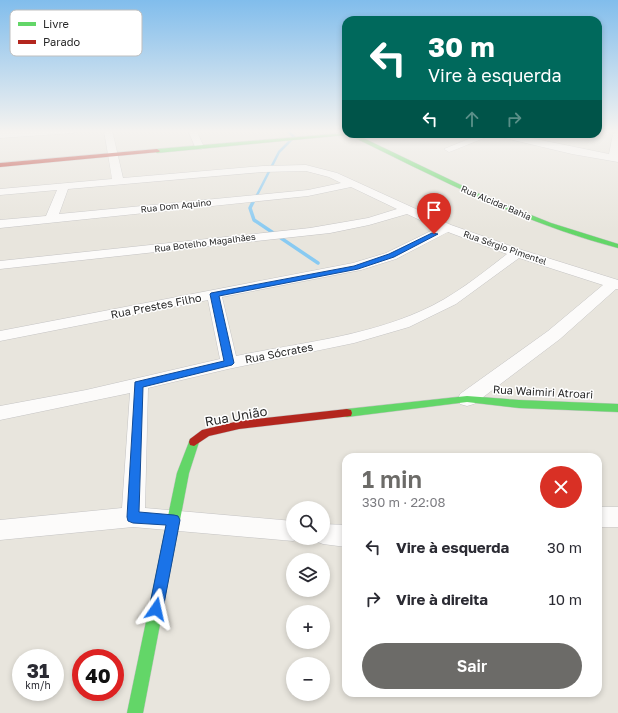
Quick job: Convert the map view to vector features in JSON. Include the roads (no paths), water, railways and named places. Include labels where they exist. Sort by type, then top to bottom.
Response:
[{"type":"street","name":"Rua Alcidar Bahia","points":[[0,165],[20,163]]},
{"type":"street","points":[[115,163],[118,182]]},
{"type":"street","name":"Rua Alcidar Bahia","points":[[410,163],[449,183],[548,224],[618,246]]},
{"type":"street","name":"Rua Sérgio Pimentel","points":[[0,192],[263,169],[306,168],[322,171],[448,228],[517,253],[616,284]]},
{"type":"street","name":"Rua Dom Aquino","points":[[0,224],[300,194],[352,184]]},
{"type":"street","points":[[51,219],[64,186]]},
{"type":"street","name":"Rua Botelho Magalhães","points":[[0,265],[156,249],[330,228],[371,221],[407,210]]},
{"type":"street","name":"Rua Prestes Filho","points":[[0,336],[356,268],[391,256],[448,228]]},
{"type":"street","name":"Rua Sócrates","points":[[0,413],[138,385],[229,363],[330,343],[402,324],[452,300],[517,253]]},
{"type":"street","points":[[467,399],[554,335],[616,284]]},
{"type":"street","points":[[214,294],[229,363]]},
{"type":"street","points":[[133,517],[138,385]]},
{"type":"street","name":"Rua Waimiri Atroari","points":[[467,399],[618,408]]},
{"type":"street","name":"Rua União","points":[[135,713],[188,452],[194,440],[203,434],[239,425],[467,399]]},
{"type":"street","points":[[0,530],[133,517],[286,531]]},
{"type":"street","points":[[602,517],[618,517]]},
{"type":"street","points":[[330,535],[342,536]]},
{"type":"waterway","points":[[255,199],[273,163]]},
{"type":"waterway","points":[[255,198],[250,208],[254,220],[318,263]]}]
